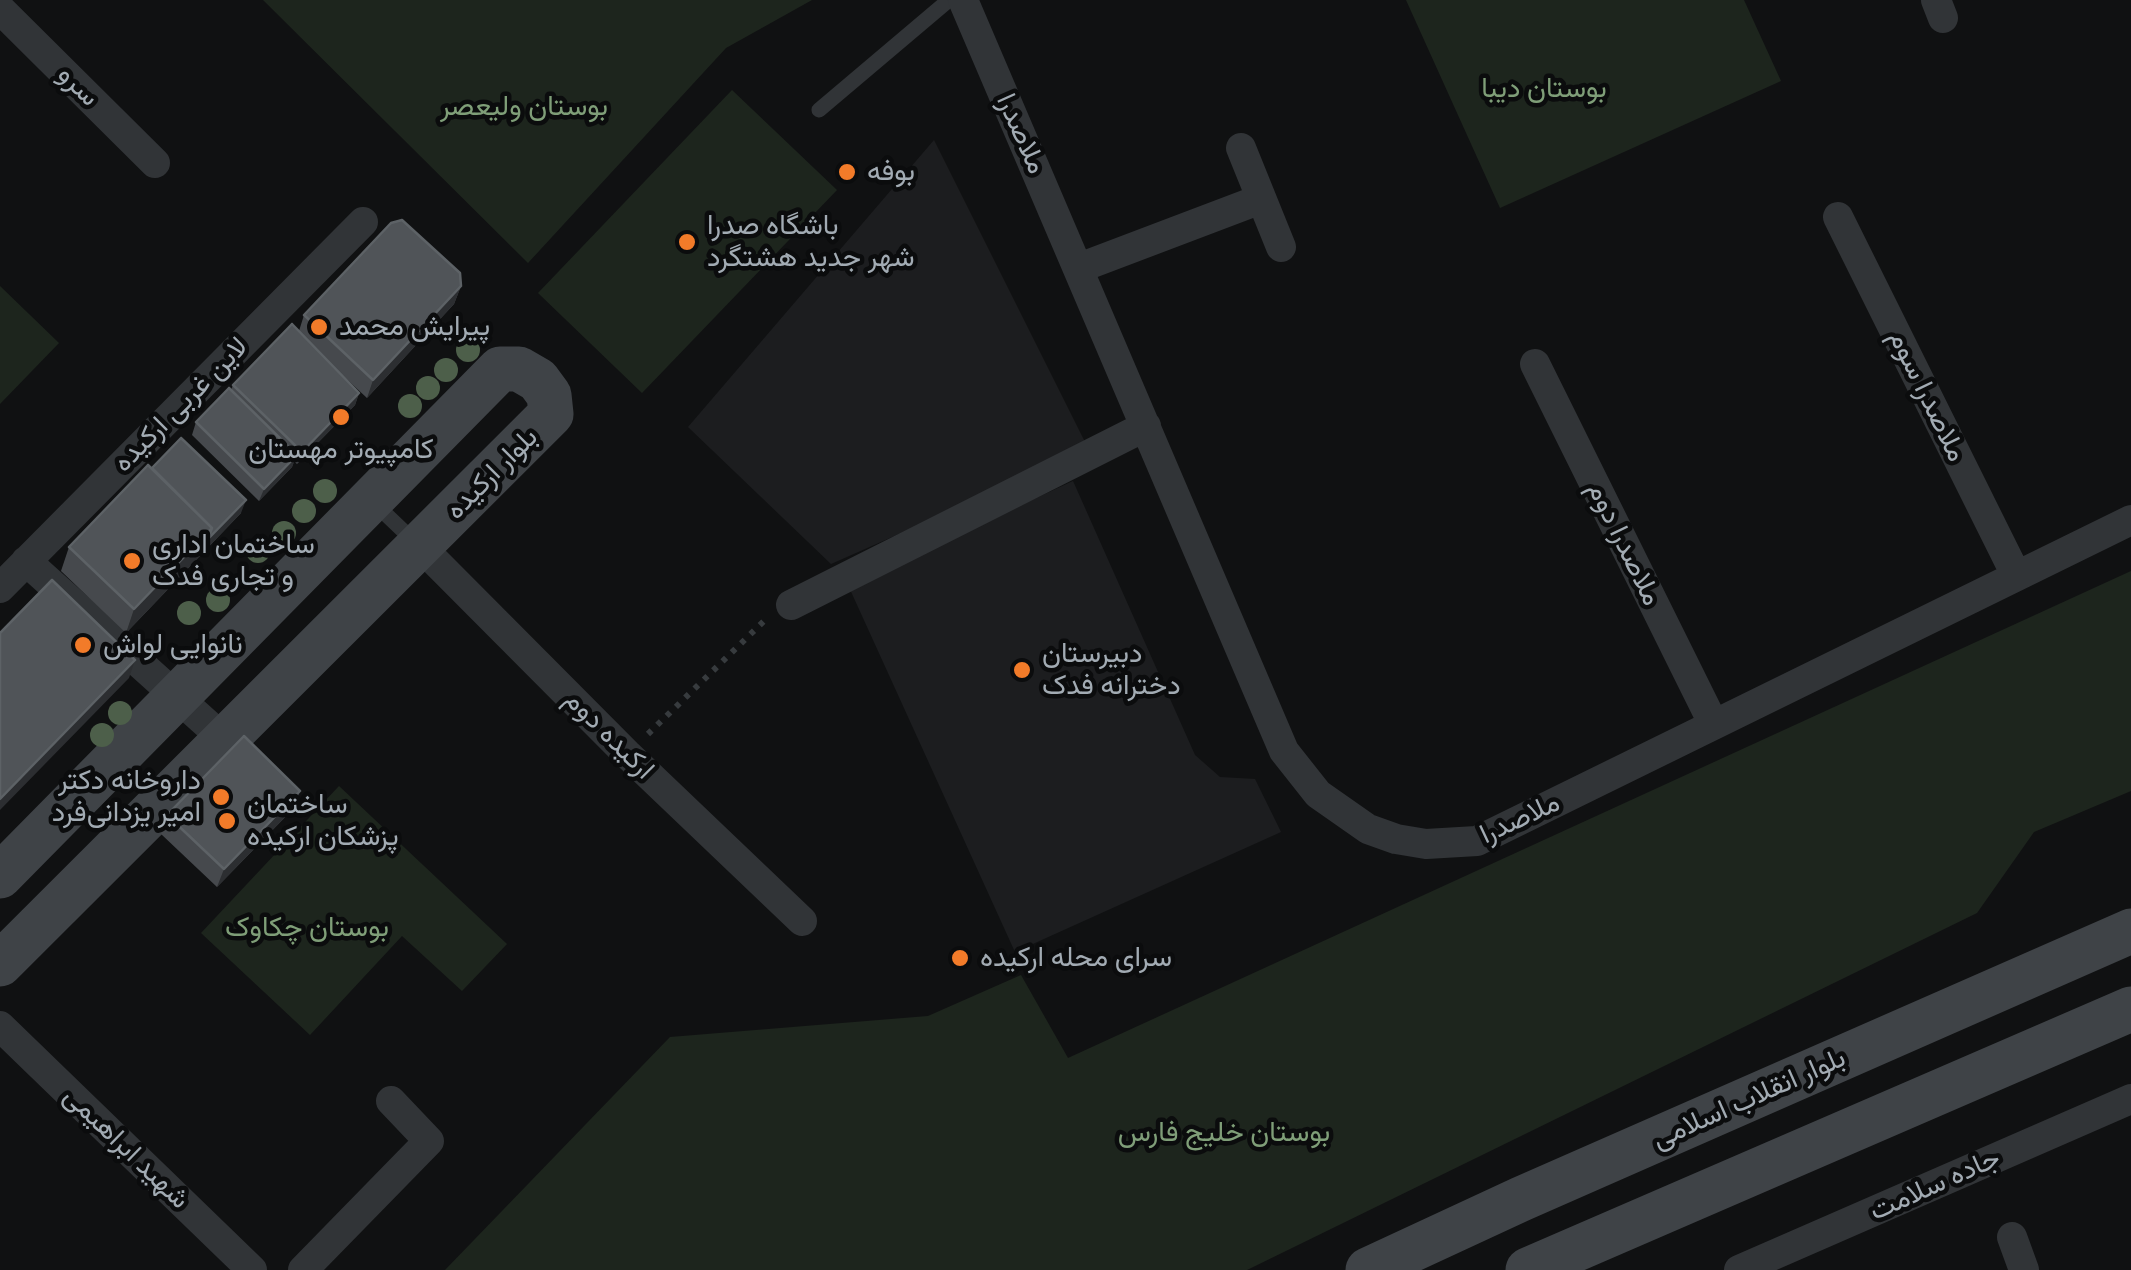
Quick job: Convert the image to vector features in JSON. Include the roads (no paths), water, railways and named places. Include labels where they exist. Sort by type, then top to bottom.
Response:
[{"type":"street","name":"ملاصدرا","points":[[962,0],[1284,751],[1318,794],[1368,829],[1426,844],[1477,842],[2131,520]]},
{"type":"street","name":"سرو","points":[[0,9],[155,164]]},
{"type":"street","points":[[1241,148],[1281,247]]},
{"type":"street","points":[[1080,268],[1261,199]]},
{"type":"street","name":"ملاصدرا سوم","points":[[1838,216],[2016,575]]},
{"type":"street","name":"لاین غربی ارکیده","points":[[0,588],[363,222]]},
{"type":"street","name":"ملاصدرا دوم","points":[[1535,364],[1713,723]]},
{"type":"street","name":"بلوار ارکیده","points":[[0,876],[500,369],[519,369],[538,380],[549,395],[551,414],[0,964]]},
{"type":"street","points":[[791,605],[1146,426]]},
{"type":"street","name":"ارکیده دوم","points":[[420,546],[627,754],[802,921]]},
{"type":"street","points":[[26,561],[226,742]]},
{"type":"street","name":"بلوار انقلاب اسلامی","points":[[1368,1270],[1520,1199],[2131,931]]},
{"type":"street","points":[[1528,1270],[2131,1009]]},
{"type":"street","name":"شهید ابراهیمی","points":[[0,1026],[252,1270]]},
{"type":"street","name":"جاده سلامت","points":[[1739,1270],[2131,1100]]},
{"type":"street","points":[[302,1270],[429,1141],[391,1101]]},
{"type":"street","points":[[2012,1237],[2024,1270]]},
{"type":"lane","points":[[819,110],[949,0]]},
{"type":"lane","points":[[371,500],[420,546]]},
{"type":"place","name":"بوفه","points":[[847,172]]},
{"type":"place","name":"باشگاه صدرا شهر جدید هشتگرد","points":[[687,242]]},
{"type":"place","name":"پیرایش محمد","points":[[319,327]]},
{"type":"place","name":"کامپیوتر مهستان","points":[[341,417]]},
{"type":"place","name":"ساختمان اداری و تجاری فدک","points":[[132,561]]},
{"type":"place","name":"نانوایی لواش","points":[[83,645]]},
{"type":"place","name":"دبیرستان دخترانه فدک","points":[[1022,670]]},
{"type":"place","name":"داروخانه دکتر امیر یزدانی‌فرد","points":[[221,797]]},
{"type":"place","name":"ساختمان پزشکان ارکیده","points":[[227,821]]},
{"type":"place","name":"سرای محله ارکیده","points":[[960,958]]},
{"type":"park label","name":"بوستان دیبا","points":[[1544,89]]},
{"type":"park label","name":"بوستان ولیعصر","points":[[524,107]]},
{"type":"park label","name":"بوستان چکاوک","points":[[307,928]]},
{"type":"park label","name":"بوستان خلیج فارس","points":[[1224,1133]]}]
